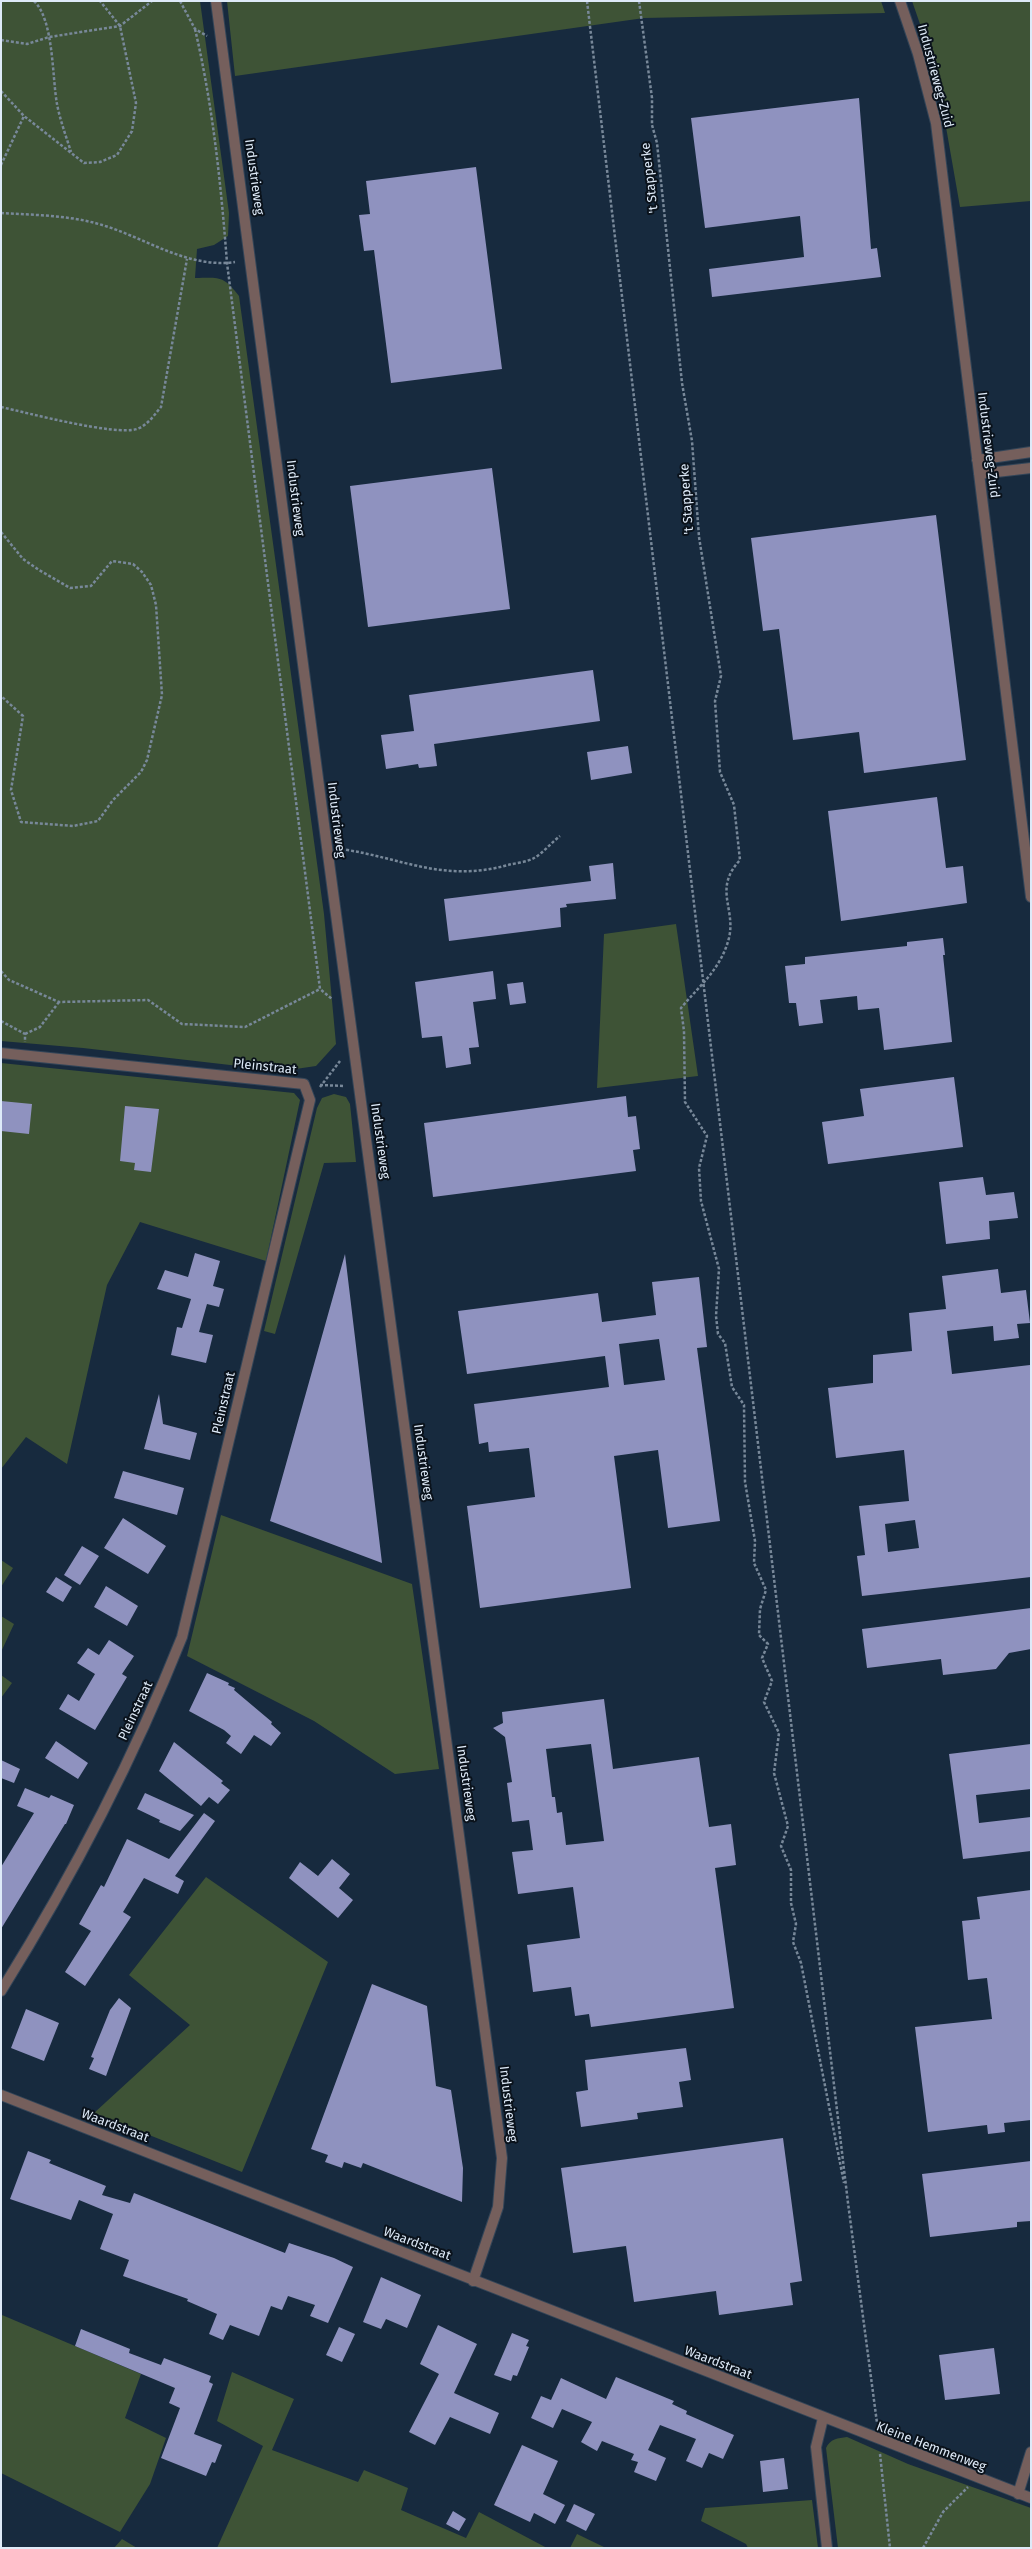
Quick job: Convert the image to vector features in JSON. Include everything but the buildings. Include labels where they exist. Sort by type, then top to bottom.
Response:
[{"type":"street","name":"Industrieweg","points":[[216,1],[252,260],[327,847],[502,2158],[498,2207],[474,2281]]},
{"type":"street","name":"Industrieweg-Zuid","points":[[900,1],[918,54],[936,123],[1031,897]]},
{"type":"street","points":[[977,460],[1031,452]]},
{"type":"street","points":[[979,474],[1031,468]]},
{"type":"street","name":"Pleinstraat","points":[[1,1053],[304,1084],[310,1100],[182,1637],[167,1675],[74,1868],[1,1991]]},
{"type":"street","name":"Waardstraat","points":[[1,2095],[823,2418]]},
{"type":"street","points":[[823,2418],[816,2447],[827,2548]]},
{"type":"street","name":"Kleine Hemmenweg","points":[[823,2418],[1031,2498]]},
{"type":"street","points":[[1018,2494],[1031,2452]]},
{"type":"path","points":[[34,1],[40,7],[49,37],[57,105],[71,152]]},
{"type":"path","points":[[1,91],[24,116],[84,163],[100,162],[117,155],[132,131],[136,103],[120,26],[100,1]]},
{"type":"path","points":[[1,40],[28,44],[49,37],[120,26],[152,1]]},
{"type":"path","points":[[1,971],[9,980],[59,1002],[148,1000],[182,1024],[245,1026],[320,989],[227,263],[224,217],[206,78],[195,30],[180,1]]},
{"type":"path","points":[[587,1],[848,2203],[880,2441],[890,2548]]},
{"type":"path","name":"'t Stapperke","points":[[639,1],[652,98],[652,125],[657,143],[682,384],[692,441],[699,537],[721,676],[715,701],[720,772],[734,805],[740,860],[730,870],[726,884],[729,936],[721,962],[703,982]]},
{"type":"path","points":[[195,30],[222,45]]},
{"type":"path","points":[[1,165],[24,116]]},
{"type":"path","points":[[1,213],[62,217],[96,223],[187,258],[227,263],[252,260]]},
{"type":"path","points":[[1,407],[116,431],[137,429],[150,421],[161,406],[187,258]]},
{"type":"path","points":[[1,532],[23,559],[70,588],[90,586],[112,561],[133,564],[142,572],[151,585],[156,605],[162,695],[147,760],[141,772],[113,800],[98,821],[73,826],[21,822],[10,790],[23,716],[1,696]]},
{"type":"path","points":[[327,847],[376,855],[420,868],[458,872],[494,869],[534,858],[560,836]]},
{"type":"path","points":[[703,982],[681,1008],[684,1031],[685,1102],[708,1136],[698,1168],[701,1201],[720,1269],[716,1316],[718,1334],[725,1343],[732,1387],[744,1405],[745,1482],[755,1541],[754,1563],[766,1590],[760,1609],[759,1634],[768,1644],[762,1658],[772,1681],[764,1702],[779,1733],[774,1773],[788,1826],[780,1846],[791,1870],[791,1902],[796,1924],[793,1942],[800,1963],[848,2203]]},
{"type":"path","points":[[25,1034],[40,1027],[59,1002]]},
{"type":"path","points":[[1,1021],[25,1034]]},
{"type":"path","points":[[25,1034],[25,1055]]},
{"type":"path","points":[[310,1100],[354,1044]]},
{"type":"path","points":[[304,1084],[360,1086]]},
{"type":"path","points":[[923,2548],[943,2512],[976,2478]]},
{"type":"green space","points":[[1,1],[200,1],[229,213],[228,236],[214,245],[197,249],[195,278],[220,279],[229,284],[239,296],[324,914],[336,1044],[316,1066],[282,1071],[83,1048],[1,1041]]},
{"type":"green space","points":[[227,1],[881,1],[885,13],[644,18],[235,76]]},
{"type":"green space","points":[[912,1],[1031,1],[1031,201],[960,207],[936,70]]},
{"type":"green space","points":[[676,924],[698,1076],[597,1088],[604,934]]},
{"type":"green space","points":[[1,1063],[294,1093],[300,1100],[266,1261],[140,1222],[107,1285],[67,1464],[26,1437],[1,1469]]},
{"type":"green space","points":[[334,1094],[346,1097],[350,1104],[356,1162],[324,1163],[275,1334],[264,1331],[317,1108],[322,1098]]},
{"type":"green space","points":[[221,1515],[412,1584],[439,1769],[395,1774],[314,1721],[187,1656]]},
{"type":"green space","points":[[1,1560],[13,1568],[1,1587]]},
{"type":"green space","points":[[1,1616],[14,1624],[1,1652]]},
{"type":"green space","points":[[1,1675],[12,1683],[1,1698]]},
{"type":"green space","points":[[206,1877],[328,1962],[242,2172],[94,2113],[190,2025],[129,1975]]},
{"type":"green space","points":[[2,2315],[141,2374],[125,2418],[166,2438],[150,2484],[120,2532],[1,2473]]},
{"type":"green space","points":[[232,2372],[294,2399],[272,2450],[358,2482],[364,2470],[408,2488],[401,2510],[466,2538],[479,2512],[547,2548],[217,2548],[263,2446],[217,2421]]},
{"type":"green space","points":[[847,2437],[908,2464],[1031,2508],[1031,2548],[838,2548],[826,2448],[832,2441]]},
{"type":"green space","points":[[812,2500],[818,2548],[748,2548],[746,2544],[701,2521],[705,2508]]},
{"type":"green space","points":[[577,2534],[606,2548],[570,2548]]},
{"type":"green space","points":[[122,2539],[137,2548],[114,2548]]}]
